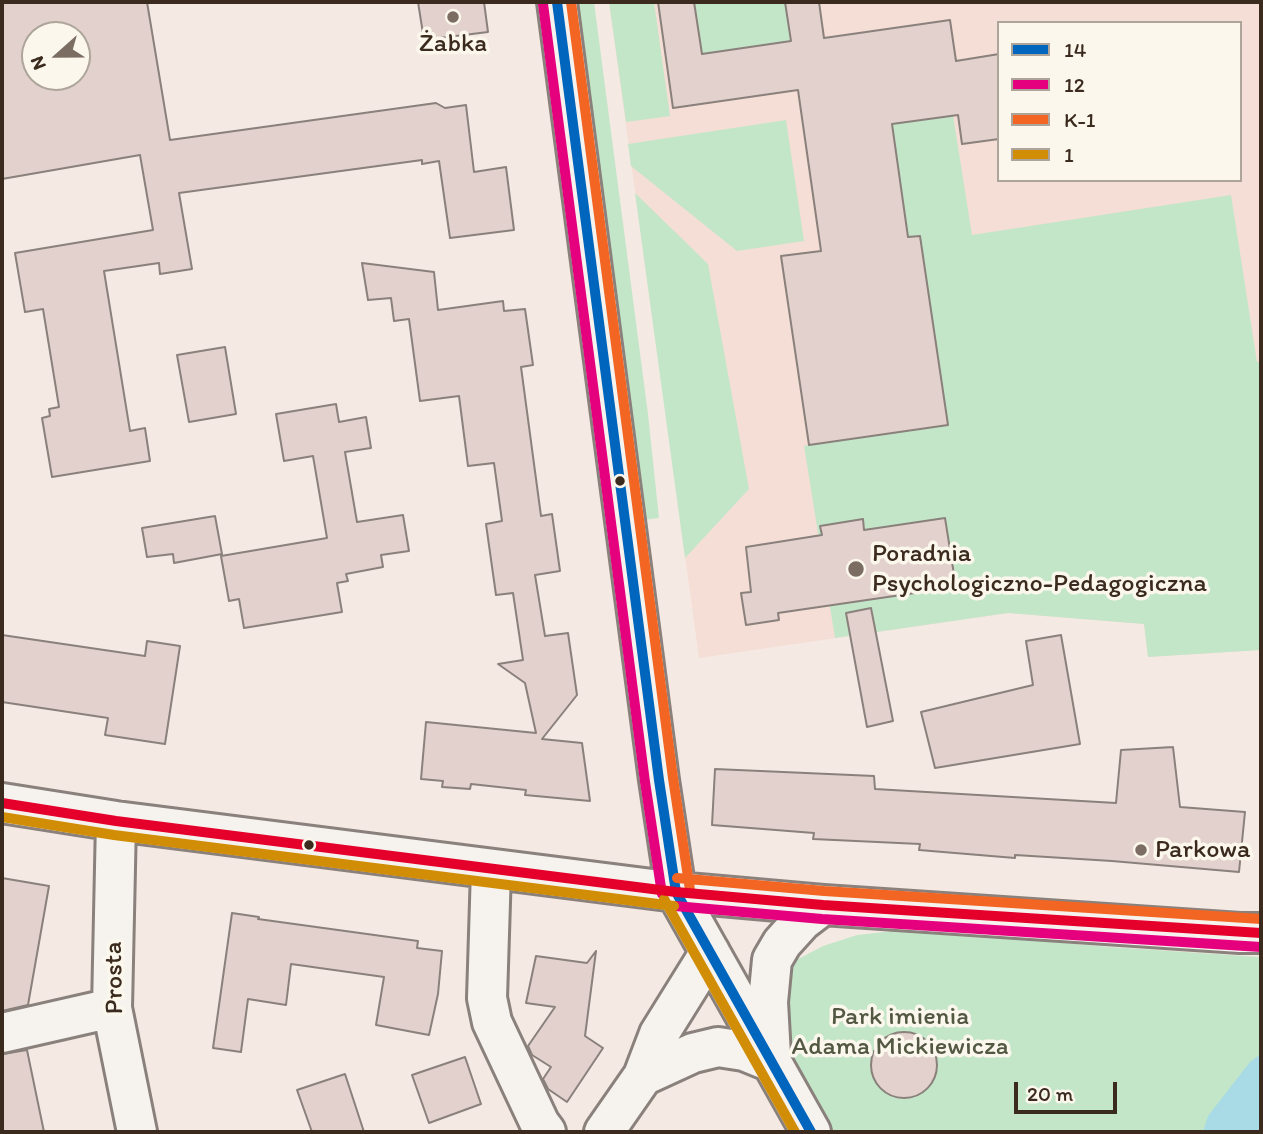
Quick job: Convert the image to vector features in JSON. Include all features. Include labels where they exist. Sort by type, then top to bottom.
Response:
[{"type":"street","points":[[557,2],[676,892],[811,1132]]},
{"type":"street","points":[[2,803],[116,821],[676,892],[823,905],[1261,933]]},
{"type":"street","name":"Prosta","points":[[116,821],[112,1007],[137,1132]]},
{"type":"street","points":[[491,870],[487,998],[492,1022],[540,1124],[547,1132]]},
{"type":"street","points":[[771,1062],[768,1002],[772,961],[788,936],[823,905]]},
{"type":"street","points":[[604,1132],[643,1076],[659,1034],[710,953]]},
{"type":"street","points":[[2,1033],[112,1007]]},
{"type":"street","points":[[643,1076],[693,1053],[718,1047],[744,1051],[771,1062]]},
{"type":"shaded area","points":[[609,2],[1261,2],[1261,650],[1148,657],[1144,624],[1008,613],[699,658]]},
{"type":"green space","points":[[572,2],[594,2],[659,518],[643,520]]},
{"type":"green space","points":[[609,2],[654,2],[670,116],[626,122]]},
{"type":"green space","points":[[694,2],[785,2],[790,41],[702,54]]},
{"type":"green space","points":[[953,115],[972,235],[1231,195],[1257,362],[1261,362],[1261,650],[1148,657],[1144,624],[1008,613],[835,638],[804,446],[947,425],[920,236],[908,237],[892,124]]},
{"type":"green space","points":[[786,120],[804,241],[737,251],[631,166],[628,144]]},
{"type":"green space","points":[[635,193],[708,264],[749,489],[685,558]]},
{"type":"green space","name":"Park imienia Adama Mickiewicza","points":[[911,929],[1261,957],[1261,1132],[824,1132],[761,1027],[781,968],[823,946],[857,935]]},
{"type":"water","points":[[1261,1054],[1261,1132],[1203,1132],[1208,1116],[1250,1062]]},
{"type":"building","points":[[2,2],[147,2],[170,140],[436,103],[445,108],[466,105],[474,172],[506,167],[514,230],[450,238],[439,161],[422,164],[422,160],[179,193],[192,269],[160,274],[159,263],[104,271],[130,431],[145,428],[150,461],[52,477],[42,418],[50,416],[49,409],[59,407],[43,309],[25,312],[15,253],[153,230],[140,155],[2,179]]},
{"type":"building","name":"Żabka","points":[[418,2],[484,2],[488,32],[424,40]]},
{"type":"building","points":[[658,2],[694,2],[702,54],[791,41],[785,2],[819,2],[824,38],[950,20],[956,61],[997,54],[997,139],[962,144],[958,115],[892,124],[908,237],[920,236],[948,425],[809,445],[781,256],[821,251],[798,90],[673,108]]},
{"type":"building","points":[[362,263],[434,272],[438,310],[503,301],[504,311],[525,309],[533,365],[521,367],[541,516],[552,514],[560,571],[535,575],[545,636],[568,633],[577,695],[542,739],[582,743],[590,801],[525,795],[526,790],[471,784],[470,789],[442,787],[443,781],[421,779],[426,722],[536,733],[525,683],[498,664],[523,660],[513,593],[496,595],[486,524],[502,521],[494,463],[468,466],[459,396],[420,401],[409,319],[394,321],[391,298],[368,300]]},
{"type":"building","points":[[225,347],[236,414],[189,422],[177,355]]},
{"type":"building","points":[[336,404],[339,422],[366,417],[371,448],[345,452],[357,522],[403,515],[409,551],[381,555],[383,567],[346,574],[348,581],[337,583],[342,612],[244,628],[239,599],[229,601],[221,556],[327,538],[313,456],[284,461],[276,414]]},
{"type":"building","points":[[215,516],[222,554],[174,563],[173,554],[147,557],[142,528]]},
{"type":"building","name":"Poradnia Psychologiczno-Pedagogiczna","points":[[945,518],[956,587],[778,613],[779,620],[746,625],[741,593],[751,592],[746,547],[822,535],[820,526],[863,519],[864,530]]},
{"type":"building","points":[[871,608],[893,721],[867,727],[846,613]]},
{"type":"building","points":[[2,635],[145,656],[147,641],[180,646],[165,744],[105,735],[108,718],[2,702]]},
{"type":"building","points":[[1061,635],[1080,744],[935,768],[921,712],[1033,685],[1026,641]]},
{"type":"building","points":[[1173,747],[1180,807],[1245,812],[1239,872],[1112,861],[1015,855],[1015,858],[919,850],[920,844],[813,839],[814,833],[712,825],[715,769],[874,776],[875,789],[1116,803],[1121,750]]},
{"type":"building","points":[[2,878],[49,886],[28,1005],[2,1011]]},
{"type":"building","points":[[232,913],[418,941],[417,948],[442,951],[438,994],[429,1035],[376,1025],[384,977],[291,964],[286,1005],[248,999],[241,1052],[213,1048]]},
{"type":"building","points":[[596,951],[585,1036],[603,1048],[567,1102],[548,1089],[543,1079],[551,1067],[532,1055],[528,1046],[555,1007],[526,1003],[536,956],[587,963]]},
{"type":"building","points":[[910,1032],[928,1041],[935,1052],[935,1078],[928,1089],[917,1096],[898,1098],[880,1089],[873,1078],[871,1059],[880,1041],[891,1034]]},
{"type":"building","points":[[27,1050],[44,1132],[2,1132],[2,1054]]},
{"type":"building","points":[[465,1057],[481,1104],[429,1123],[412,1075]]},
{"type":"building","points":[[345,1074],[364,1132],[312,1132],[297,1090]]},
{"type":"transit line","name":"14","points":[[557,2],[676,892],[811,1132]]},
{"type":"transit line","name":"K-1","points":[[571,2],[690,890]]},
{"type":"transit line","name":"12","points":[[543,4],[662,894]]},
{"type":"transit line","points":[[2,803],[116,821],[676,892],[823,905],[1261,933]]},
{"type":"transit line","name":"1","points":[[2,817],[114,835],[674,906]]},
{"type":"transit line","name":"K-1","points":[[677,878],[824,891],[1261,919]]},
{"type":"transit line","name":"1","points":[[664,899],[795,1132]]},
{"type":"transit line","name":"12","points":[[675,906],[822,919],[1261,947]]},
{"type":"place","name":"Żabka","points":[[453,17]]},
{"type":"place","name":"Poradnia Psychologiczno-Pedagogiczna","points":[[856,569]]},
{"type":"place","name":"Parkowa","points":[[1141,850]]}]
